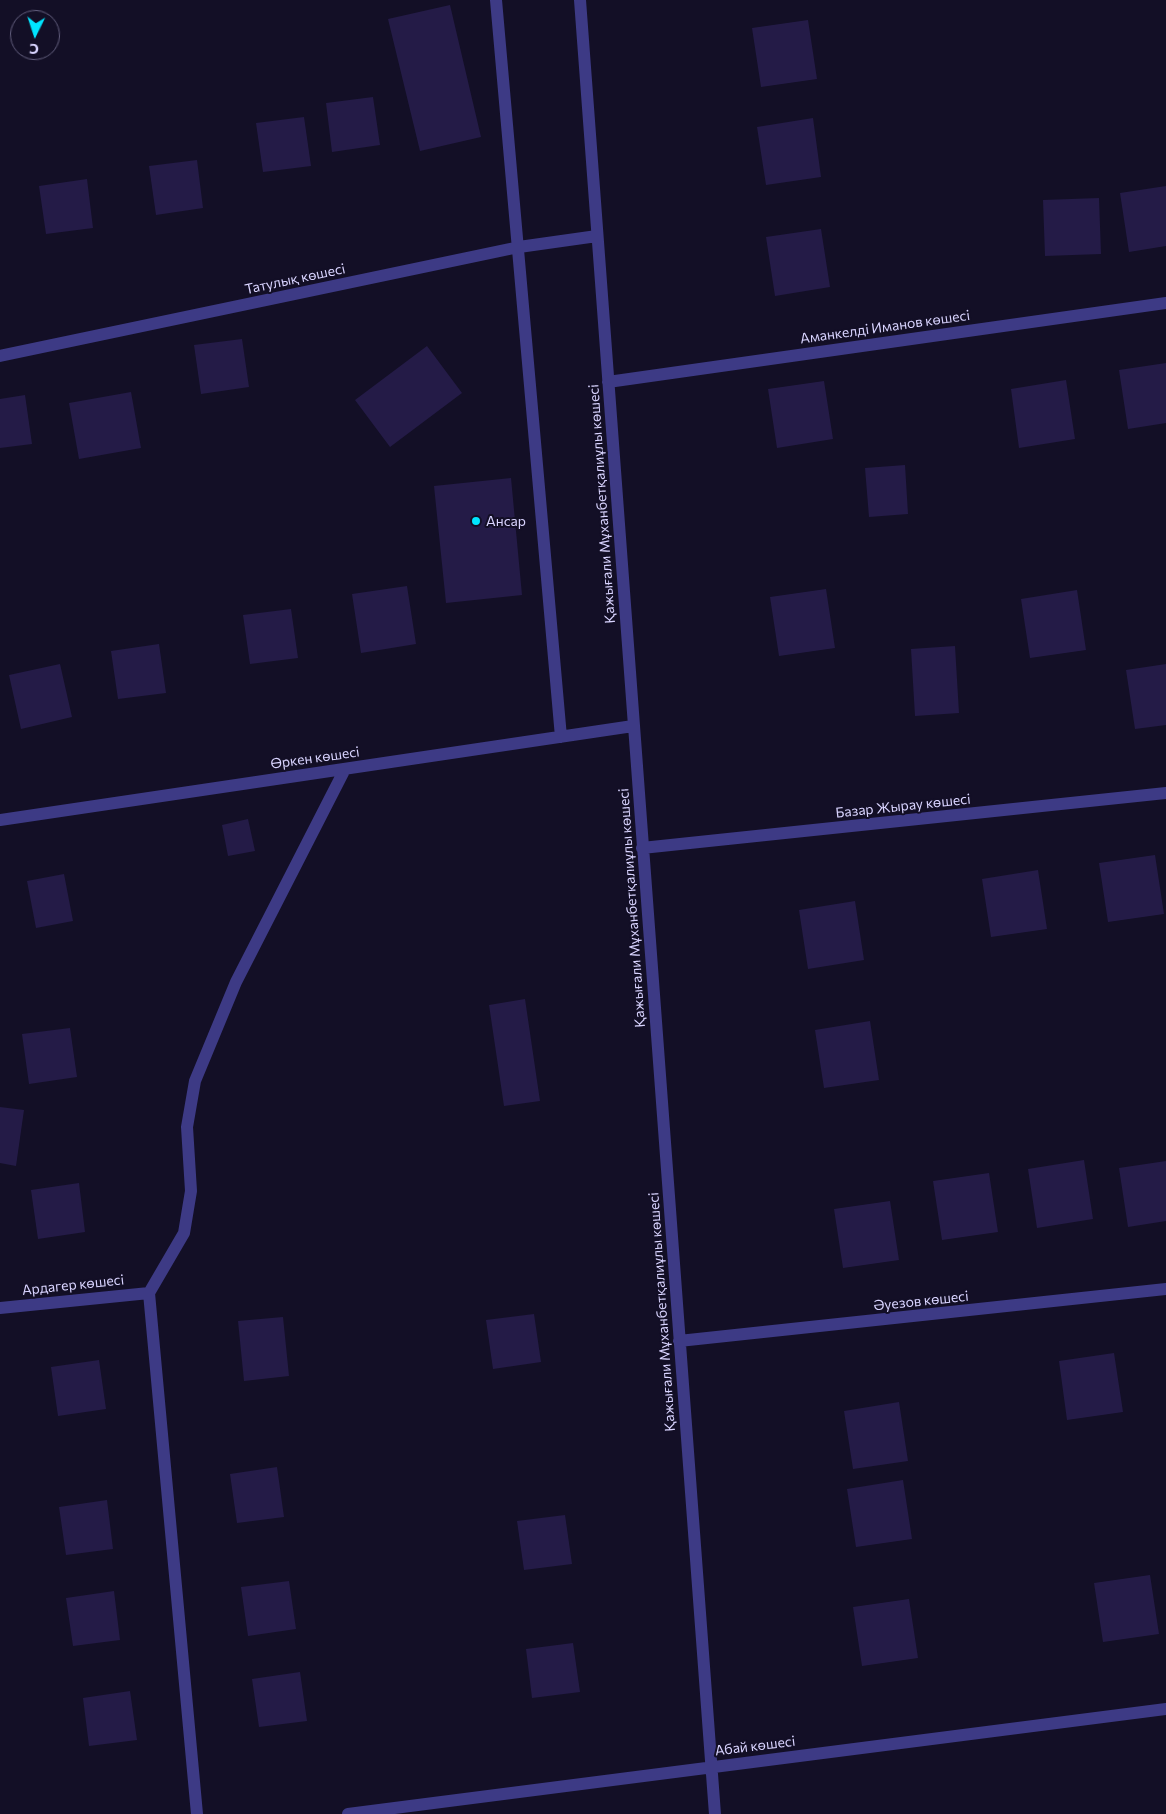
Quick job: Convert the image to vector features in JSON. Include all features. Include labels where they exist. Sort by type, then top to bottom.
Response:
[{"type":"street","points":[[496,0],[561,737]]},
{"type":"street","name":"Қажығали Мұханбетқалиұлы көшесі","points":[[580,0],[715,1814]]},
{"type":"street","name":"Татулық көшесі","points":[[0,356],[519,247],[597,236]]},
{"type":"street","name":"Аманкелді Иманов көшесі","points":[[608,382],[1166,303]]},
{"type":"street","name":"Өркен көшесі","points":[[0,820],[633,726]]},
{"type":"street","points":[[197,1814],[149,1293],[184,1233],[192,1191],[186,1127],[195,1081],[236,982],[345,769]]},
{"type":"street","name":"Базар Жырау көшесі","points":[[642,848],[1166,793]]},
{"type":"street","name":"Әуезов көшесі","points":[[679,1342],[1166,1289]]},
{"type":"street","name":"Ардагер көшесі","points":[[0,1308],[149,1293]]},
{"type":"street","name":"Абай көшесі","points":[[348,1814],[1166,1709]]},
{"type":"building","points":[[450,5],[481,137],[420,151],[388,19]]},
{"type":"building","points":[[808,20],[817,79],[761,87],[752,28]]},
{"type":"building","points":[[373,97],[380,145],[332,152],[326,103]]},
{"type":"building","points":[[304,117],[311,166],[263,172],[256,123]]},
{"type":"building","points":[[813,118],[821,177],[766,185],[757,127]]},
{"type":"building","points":[[197,160],[203,208],[156,215],[149,166]]},
{"type":"building","points":[[87,179],[93,228],[46,234],[39,186]]},
{"type":"building","points":[[1166,186],[1166,246],[1129,252],[1120,193]]},
{"type":"building","points":[[1099,198],[1101,254],[1045,256],[1043,200]]},
{"type":"building","points":[[821,229],[830,287],[775,296],[766,237]]},
{"type":"building","points":[[242,339],[249,387],[201,394],[194,345]]},
{"type":"building","points":[[427,346],[462,393],[390,447],[355,400]]},
{"type":"building","points":[[1166,363],[1166,423],[1128,429],[1119,370]]},
{"type":"building","points":[[1066,380],[1075,439],[1019,448],[1011,389]]},
{"type":"building","points":[[824,381],[833,439],[777,448],[768,389]]},
{"type":"building","points":[[131,392],[141,448],[79,459],[69,403]]},
{"type":"building","points":[[25,395],[32,444],[0,448],[0,399]]},
{"type":"building","points":[[905,465],[908,514],[869,517],[865,468]]},
{"type":"building","points":[[511,478],[522,595],[446,603],[434,486]]},
{"type":"building","points":[[407,586],[416,644],[361,653],[352,594]]},
{"type":"building","points":[[826,589],[835,648],[779,656],[770,597]]},
{"type":"building","points":[[1077,590],[1086,650],[1030,658],[1021,599]]},
{"type":"building","points":[[291,609],[298,658],[250,664],[243,615]]},
{"type":"building","points":[[159,644],[166,693],[118,699],[111,651]]},
{"type":"building","points":[[955,646],[959,713],[915,716],[911,649]]},
{"type":"building","points":[[60,664],[72,717],[21,729],[9,675]]},
{"type":"building","points":[[1166,664],[1166,725],[1135,729],[1126,670]]},
{"type":"building","points":[[248,819],[255,851],[228,856],[222,825]]},
{"type":"building","points":[[1155,855],[1164,914],[1108,922],[1099,863]]},
{"type":"building","points":[[1038,870],[1047,929],[991,937],[982,879]]},
{"type":"building","points":[[64,874],[73,921],[36,928],[27,881]]},
{"type":"building","points":[[855,901],[864,960],[808,969],[799,910]]},
{"type":"building","points":[[525,999],[540,1101],[504,1106],[489,1005]]},
{"type":"building","points":[[870,1021],[879,1080],[824,1088],[815,1030]]},
{"type":"building","points":[[70,1028],[77,1077],[29,1084],[22,1034]]},
{"type":"building","points":[[0,1107],[24,1110],[16,1166],[0,1163]]},
{"type":"building","points":[[1084,1160],[1093,1219],[1037,1228],[1028,1169]]},
{"type":"building","points":[[1166,1161],[1166,1221],[1128,1227],[1119,1168]]},
{"type":"building","points":[[989,1173],[998,1232],[942,1240],[933,1181]]},
{"type":"building","points":[[79,1183],[85,1232],[38,1239],[31,1190]]},
{"type":"building","points":[[890,1201],[899,1260],[843,1268],[834,1209]]},
{"type":"building","points":[[534,1314],[541,1362],[493,1369],[486,1320]]},
{"type":"building","points":[[283,1317],[289,1376],[244,1381],[238,1321]]},
{"type":"building","points":[[1114,1353],[1123,1412],[1067,1420],[1059,1361]]},
{"type":"building","points":[[99,1360],[106,1409],[58,1416],[51,1367]]},
{"type":"building","points":[[899,1402],[908,1461],[853,1469],[844,1411]]},
{"type":"building","points":[[277,1467],[284,1517],[237,1523],[230,1474]]},
{"type":"building","points":[[903,1480],[912,1539],[856,1547],[847,1489]]},
{"type":"building","points":[[107,1500],[113,1549],[66,1555],[59,1507]]},
{"type":"building","points":[[565,1515],[572,1564],[524,1570],[517,1521]]},
{"type":"building","points":[[1150,1575],[1159,1634],[1103,1642],[1094,1583]]},
{"type":"building","points":[[289,1581],[296,1629],[248,1636],[241,1587]]},
{"type":"building","points":[[114,1591],[120,1640],[73,1646],[66,1598]]},
{"type":"building","points":[[909,1599],[918,1658],[862,1666],[853,1607]]},
{"type":"building","points":[[573,1643],[580,1692],[532,1698],[526,1649]]},
{"type":"building","points":[[300,1672],[307,1721],[259,1727],[252,1679]]},
{"type":"building","points":[[130,1691],[137,1740],[89,1746],[83,1698]]},
{"type":"place","name":"Ансар","points":[[476,521]]}]
